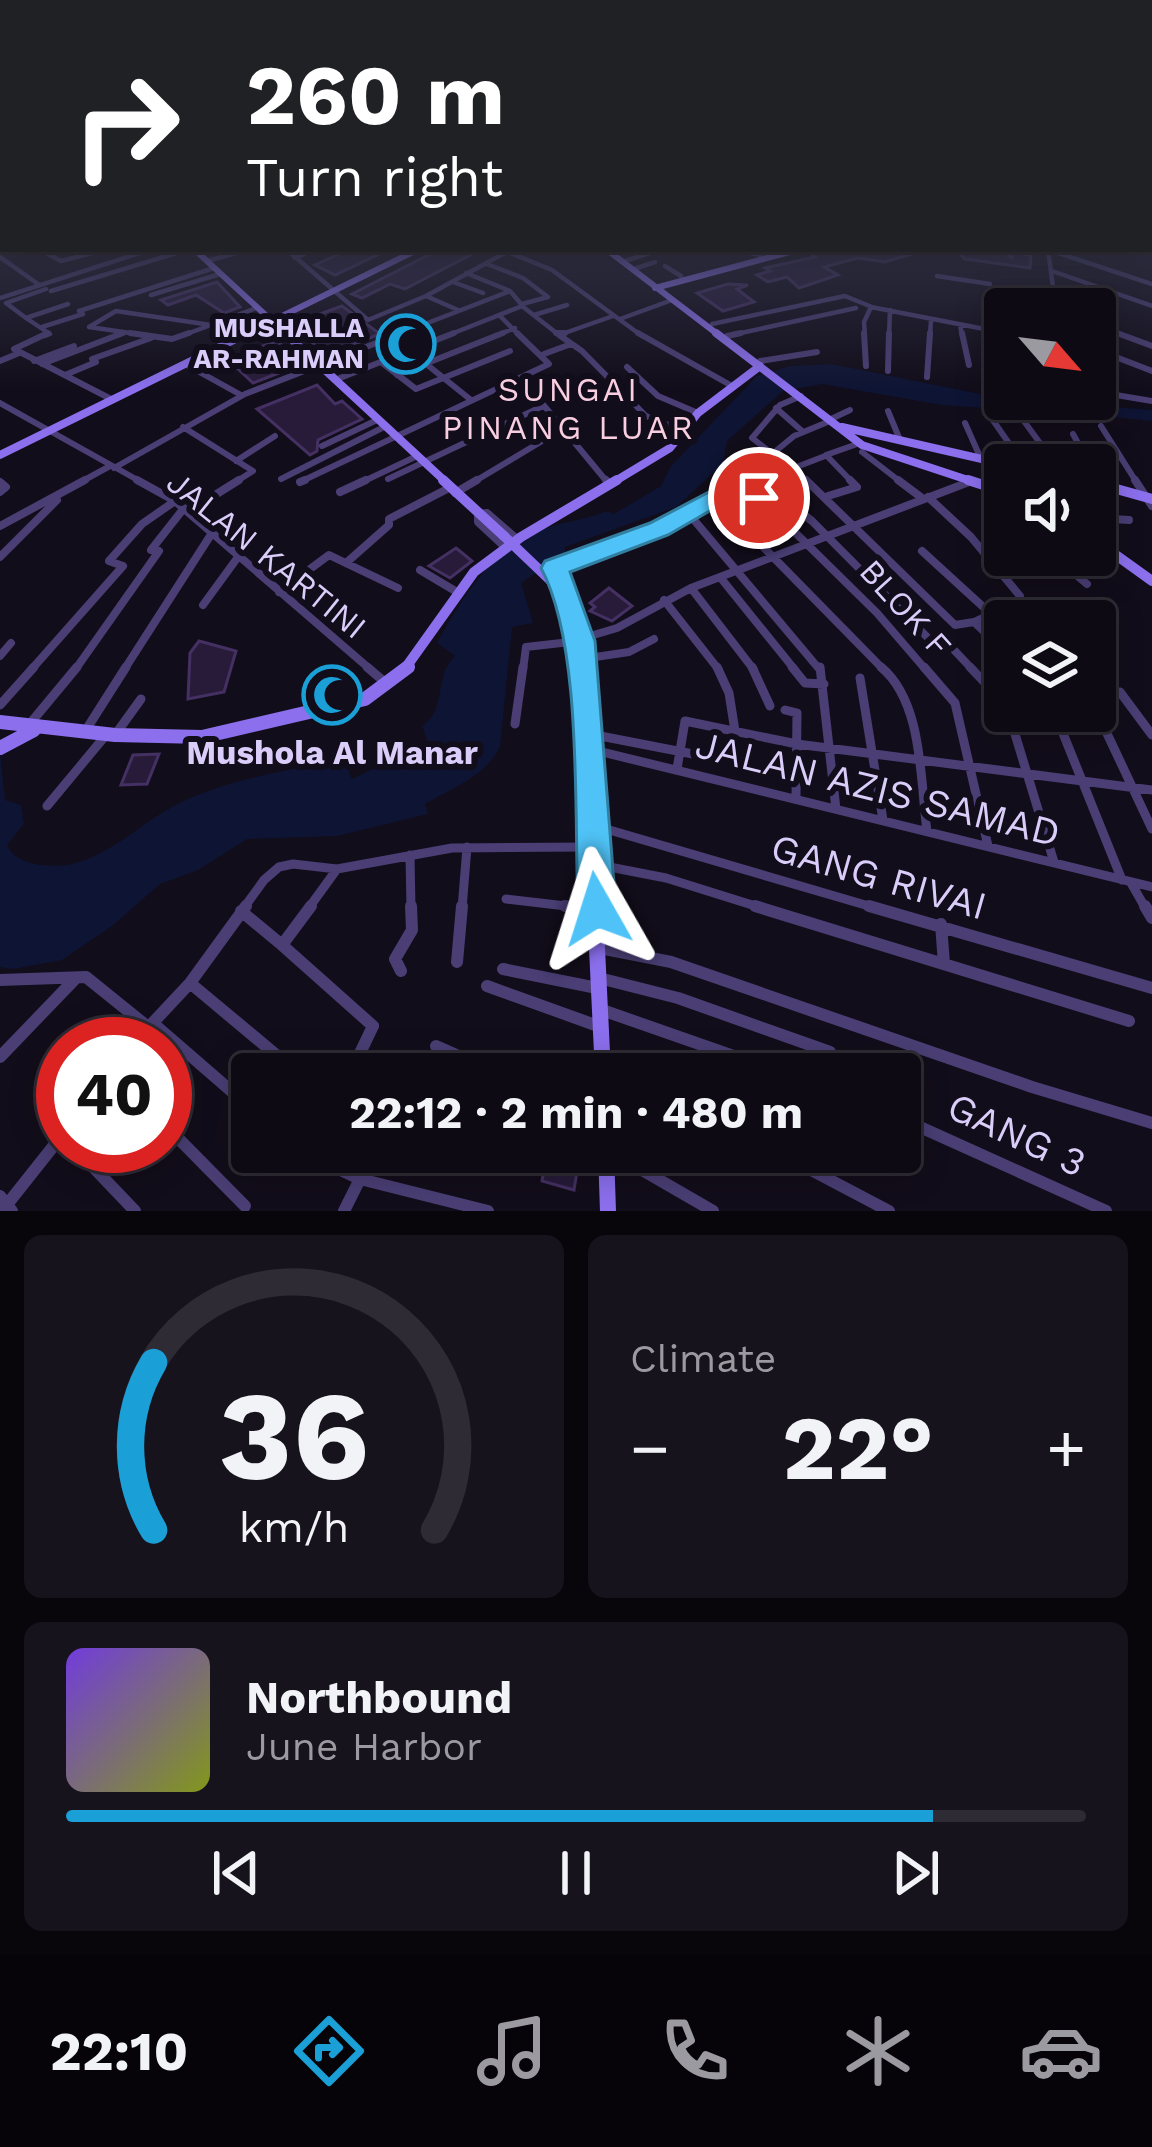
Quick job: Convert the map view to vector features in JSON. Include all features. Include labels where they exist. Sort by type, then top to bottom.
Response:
[{"type":"street","points":[[27,276],[81,312]]},
{"type":"street","points":[[2,301],[66,276]]},
{"type":"street","points":[[2,301],[102,276]]},
{"type":"street","points":[[40,328],[191,276]]},
{"type":"street","points":[[151,295],[196,276]]},
{"type":"street","points":[[222,276],[478,514],[503,545],[551,581],[568,602]]},
{"type":"street","points":[[317,276],[392,338]]},
{"type":"street","points":[[0,455],[365,276]]},
{"type":"street","points":[[368,320],[461,276]]},
{"type":"street","points":[[473,276],[510,290],[643,414],[684,431]]},
{"type":"street","points":[[332,381],[548,297],[515,276]]},
{"type":"street","points":[[559,276],[664,352],[732,386]]},
{"type":"street","points":[[640,276],[744,351]]},
{"type":"street","points":[[654,286],[681,276]]},
{"type":"street","points":[[654,286],[693,276]]},
{"type":"street","points":[[937,276],[989,284]]},
{"type":"street","points":[[1065,276],[1152,306]]},
{"type":"street","points":[[451,281],[483,293]]},
{"type":"street","points":[[654,286],[762,365],[965,531],[1019,600]]},
{"type":"street","points":[[0,526],[241,395],[510,290]]},
{"type":"street","points":[[426,296],[459,310]]},
{"type":"street","points":[[709,325],[845,296],[874,307],[984,329]]},
{"type":"street","points":[[560,334],[672,300]]},
{"type":"street","points":[[2,301],[50,334],[14,348],[112,400]]},
{"type":"street","points":[[26,318],[68,304]]},
{"type":"street","points":[[533,315],[567,305]]},
{"type":"street","points":[[212,325],[116,311],[89,325],[176,338],[257,309],[298,307]]},
{"type":"street","points":[[283,333],[286,320],[298,307]]},
{"type":"street","points":[[866,366],[864,322],[874,307]]},
{"type":"street","points":[[727,336],[856,308]]},
{"type":"street","points":[[888,371],[890,310]]},
{"type":"street","points":[[300,482],[549,364],[500,315]]},
{"type":"street","points":[[927,376],[931,320]]},
{"type":"street","points":[[960,326],[969,365]]},
{"type":"street","points":[[398,375],[515,328]]},
{"type":"street","points":[[37,363],[115,331]]},
{"type":"street","points":[[37,363],[124,333]]},
{"type":"street","points":[[1116,333],[1152,346]]},
{"type":"street","points":[[401,334],[471,400]]},
{"type":"street","points":[[92,359],[152,338]]},
{"type":"street","points":[[479,342],[496,357]]},
{"type":"street","points":[[544,354],[572,344]]},
{"type":"street","points":[[380,361],[412,388],[510,351]]},
{"type":"street","points":[[0,722],[84,733],[202,737],[365,699],[416,659],[458,592],[503,545],[670,448],[698,413],[762,365],[817,352]]},
{"type":"street","points":[[0,361],[20,353]]},
{"type":"street","points":[[63,375],[110,357],[107,353]]},
{"type":"street","points":[[1116,358],[1152,371]]},
{"type":"street","points":[[185,364],[241,395]]},
{"type":"street","points":[[627,367],[658,396],[698,413]]},
{"type":"street","points":[[513,381],[543,406],[610,485]]},
{"type":"street","points":[[799,396],[776,408],[752,438],[827,496],[955,625],[984,617]]},
{"type":"street","points":[[1116,398],[1152,401]]},
{"type":"street","name":"JALAN KARTINI","points":[[0,403],[182,507],[388,685]]},
{"type":"street","points":[[388,479],[543,406]]},
{"type":"street","points":[[776,408],[802,431]]},
{"type":"street","points":[[604,1053],[604,984],[591,856],[582,659],[580,640],[554,568],[689,514],[728,490],[771,449],[850,410]]},
{"type":"street","points":[[888,410],[900,440]]},
{"type":"street","points":[[830,421],[984,460]]},
{"type":"street","points":[[965,423],[981,459]]},
{"type":"street","points":[[322,446],[380,424]]},
{"type":"street","points":[[281,479],[380,424]]},
{"type":"street","points":[[0,705],[123,566],[110,559],[142,524],[253,472],[182,426]]},
{"type":"street","points":[[1101,426],[1150,500]]},
{"type":"street","points":[[346,562],[389,525],[389,519],[562,429]]},
{"type":"street","points":[[1073,434],[1078,444]]},
{"type":"street","points":[[236,461],[275,436]]},
{"type":"street","points":[[924,466],[929,446]]},
{"type":"street","points":[[794,468],[861,448],[984,485]]},
{"type":"street","points":[[826,456],[857,487],[827,496]]},
{"type":"street","points":[[340,492],[416,457]]},
{"type":"street","points":[[756,461],[795,494],[788,501]]},
{"type":"street","points":[[747,470],[826,534],[937,647]]},
{"type":"street","points":[[515,724],[526,647],[580,640],[616,628],[691,588],[971,481]]},
{"type":"street","points":[[0,482],[7,487],[0,492]]},
{"type":"street","points":[[1116,488],[1150,500]]},
{"type":"street","name":"BLOK F","points":[[728,490],[744,502],[760,498],[811,545],[957,705],[988,846]]},
{"type":"street","points":[[0,557],[62,494]]},
{"type":"street","points":[[716,499],[865,654],[900,683],[928,831]]},
{"type":"street","points":[[6,744],[32,728],[92,648],[159,551],[151,550],[182,507]]},
{"type":"street","points":[[478,514],[487,513],[517,539]]},
{"type":"street","points":[[689,514],[818,662],[836,809]]},
{"type":"street","points":[[1116,519],[1130,520]]},
{"type":"street","points":[[84,733],[212,533]]},
{"type":"street","points":[[922,551],[984,608]]},
{"type":"street","points":[[203,605],[238,556]]},
{"type":"street","points":[[280,592],[326,556],[398,588]]},
{"type":"street","points":[[1116,560],[1152,581]]},
{"type":"street","points":[[420,570],[458,592]]},
{"type":"street","points":[[1078,576],[1087,584]]},
{"type":"street","points":[[720,577],[806,683],[824,684]]},
{"type":"street","points":[[691,588],[757,672],[770,706]]},
{"type":"street","points":[[664,600],[723,673],[734,705],[735,731]]},
{"type":"street","points":[[974,622],[984,632]]},
{"type":"street","points":[[582,659],[628,652],[654,639]]},
{"type":"street","points":[[0,656],[11,643]]},
{"type":"street","points":[[955,651],[984,683]]},
{"type":"street","points":[[860,678],[883,820]]},
{"type":"street","points":[[1120,692],[1152,736]]},
{"type":"street","points":[[47,806],[141,699]]},
{"type":"street","points":[[785,710],[796,713],[796,799]]},
{"type":"street","points":[[677,769],[685,721],[829,748],[1152,790]]},
{"type":"street","points":[[1014,732],[1055,864]]},
{"type":"street","points":[[1063,732],[1126,881],[1152,918]]},
{"type":"street","points":[[1106,732],[1152,830]]},
{"type":"street","points":[[589,741],[698,755]]},
{"type":"street","name":"JALAN AZIS SAMAD","points":[[589,741],[677,769],[1152,887]]},
{"type":"street","name":"GANG RIVAI","points":[[589,824],[1152,988]]},
{"type":"street","points":[[457,962],[467,847]]},
{"type":"street","points":[[160,1017],[279,867],[293,863],[337,869],[467,847],[591,856],[1129,1021]]},
{"type":"street","points":[[401,970],[394,959],[412,930],[410,855]]},
{"type":"street","points":[[282,945],[337,869]]},
{"type":"street","points":[[506,898],[597,909]]},
{"type":"street","points":[[241,911],[373,1027],[360,1053]]},
{"type":"street","points":[[941,924],[944,964]]},
{"type":"street","points":[[600,947],[671,962],[1031,1087],[1152,1123]]},
{"type":"street","points":[[503,969],[678,998],[830,1052]]},
{"type":"street","points":[[0,1058],[77,977]]},
{"type":"street","points":[[0,980],[86,977],[140,1017]]},
{"type":"street","points":[[190,983],[274,1053]]},
{"type":"street","points":[[487,986],[707,1053]]},
{"type":"street","points":[[436,1046],[454,1053]]},
{"type":"street","points":[[192,1057],[231,1091]]},
{"type":"street","name":"GANG 3","points":[[921,1126],[1106,1211]]},
{"type":"street","points":[[192,1152],[245,1206]]},
{"type":"street","points":[[5,1206],[36,1168]]},
{"type":"street","points":[[99,1173],[135,1211]]},
{"type":"street","points":[[347,1173],[488,1211]]},
{"type":"street","points":[[607,1173],[608,1211]]},
{"type":"street","points":[[642,1173],[709,1208]]},
{"type":"street","points":[[817,1173],[889,1211]]},
{"type":"street","points":[[344,1211],[360,1179]]},
{"type":"water","points":[[831,364],[984,395],[984,408],[822,384],[783,391],[727,441],[723,464],[676,507],[565,547],[565,554],[521,583],[533,623],[512,627],[500,747],[477,773],[425,804],[428,814],[337,836],[247,839],[198,870],[160,884],[112,926],[62,960],[0,967],[0,751],[5,800],[21,805],[24,824],[7,845],[26,861],[64,865],[115,845],[203,793],[344,758],[352,779],[428,742],[422,726],[435,711],[444,673],[455,656],[437,643],[464,597],[498,557],[534,532],[606,511],[614,514],[661,486],[671,466],[757,376],[790,366]]},
{"type":"water","points":[[1116,407],[1152,410],[1152,421],[1116,417]]},
{"type":"building","points":[[388,276],[431,276],[405,289],[390,284],[362,298],[352,294]]},
{"type":"building","points":[[758,276],[836,276],[799,288],[787,277],[768,282]]},
{"type":"building","points":[[217,282],[240,307],[224,313],[196,295],[168,305],[161,300]]},
{"type":"building","points":[[728,284],[748,285],[737,289],[754,302],[723,311],[697,293]]},
{"type":"building","points":[[342,306],[380,334],[326,355],[292,324]]},
{"type":"building","points":[[278,341],[300,365],[253,383],[233,364],[268,352],[263,346]]},
{"type":"building","points":[[317,385],[335,404],[342,401],[362,419],[318,440],[317,451],[310,455],[257,409]]},
{"type":"building","points":[[456,548],[472,561],[450,578],[429,566]]},
{"type":"building","points":[[609,588],[632,606],[612,621],[590,611],[595,607],[590,603]]},
{"type":"building","points":[[199,641],[236,651],[224,692],[188,699],[190,653]]},
{"type":"building","points":[[159,754],[147,784],[121,785],[133,755]]},
{"type":"building","points":[[543,1173],[577,1173],[574,1190],[542,1181]]},
{"type":"place","name":"MUSHALLA AR-RAHMAN","points":[[406,344]]},
{"type":"place","name":"Mushola Al Manar","points":[[332,695]]},
{"type":"district","name":"SUNGAI PINANG LUAR","points":[[569,408]]},
{"type":"route","points":[[597,909],[580,641],[567,591],[554,568],[659,529],[728,490],[744,502],[759,498]]}]
